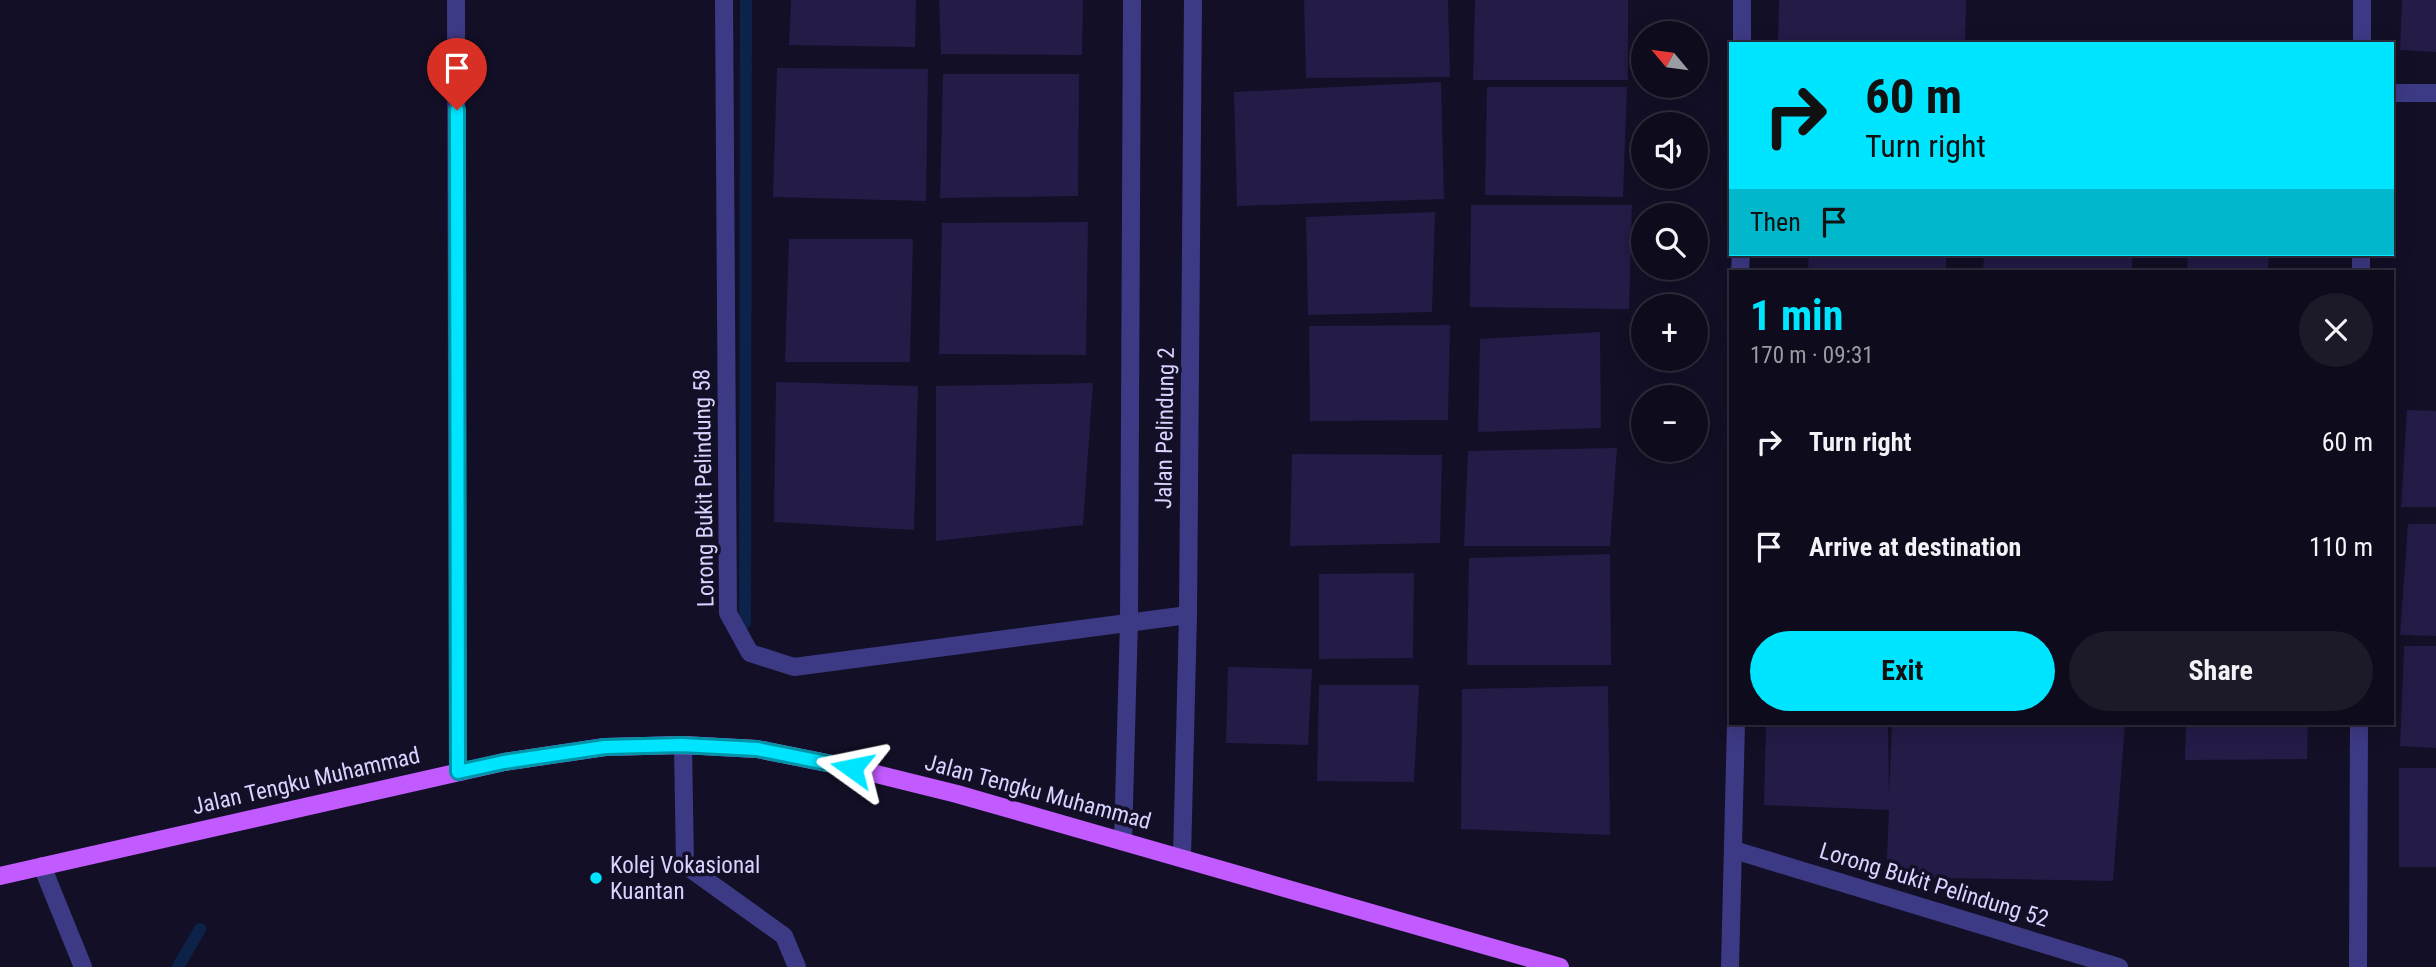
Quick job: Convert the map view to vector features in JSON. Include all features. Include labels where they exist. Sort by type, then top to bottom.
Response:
[{"type":"main road","name":"Jalan Tengku Muhammad","points":[[0,876],[504,762],[605,747],[682,745],[757,749],[852,768],[1124,841],[1560,967]]},
{"type":"street","points":[[456,0],[458,772]]},
{"type":"street","name":"Lorong Bukit Pelindung 58","points":[[724,0],[728,614],[750,653],[794,667],[1188,615]]},
{"type":"street","points":[[1124,841],[1129,621],[1132,0]]},
{"type":"street","name":"Jalan Pelindung 2","points":[[1182,858],[1188,615],[1194,0]]},
{"type":"street","points":[[1742,0],[1742,42]]},
{"type":"street","points":[[2362,0],[2362,42]]},
{"type":"street","points":[[2394,93],[2436,93]]},
{"type":"street","points":[[1730,967],[1736,725]]},
{"type":"street","points":[[2358,967],[2359,725]]},
{"type":"street","points":[[682,745],[685,865],[784,936],[797,967]]},
{"type":"street","name":"Lorong Bukit Pelindung 52","points":[[1734,850],[2119,967]]},
{"type":"street","points":[[41,866],[83,967]]},
{"type":"building","points":[[791,0],[916,0],[915,47],[789,45]]},
{"type":"building","points":[[939,0],[1083,0],[1082,55],[941,54]]},
{"type":"building","points":[[1304,0],[1448,0],[1450,77],[1306,78]]},
{"type":"building","points":[[1475,0],[1628,0],[1628,80],[1473,80]]},
{"type":"building","points":[[1779,0],[1966,0],[1965,42],[1778,42]]},
{"type":"building","points":[[2402,0],[2436,0],[2436,52],[2400,50]]},
{"type":"building","points":[[777,68],[928,69],[926,201],[773,197]]},
{"type":"building","points":[[943,74],[1079,74],[1078,196],[940,198]]},
{"type":"building","points":[[1441,82],[1444,199],[1237,206],[1234,92]]},
{"type":"building","points":[[1487,87],[1627,87],[1623,197],[1485,195]]},
{"type":"building","points":[[1471,205],[1631,205],[1629,309],[1470,307]]},
{"type":"building","points":[[1435,212],[1432,312],[1308,315],[1306,217]]},
{"type":"building","points":[[1088,222],[1086,355],[939,354],[942,223]]},
{"type":"building","points":[[789,239],[913,239],[910,362],[785,362]]},
{"type":"building","points":[[1809,256],[1946,256],[1946,270],[1808,270]]},
{"type":"building","points":[[1984,256],[2132,256],[2132,270],[1983,270]]},
{"type":"building","points":[[2188,256],[2269,256],[2268,270],[2187,270]]},
{"type":"building","points":[[1450,325],[1448,420],[1310,421],[1309,326]]},
{"type":"building","points":[[1600,332],[1601,428],[1478,432],[1480,339]]},
{"type":"building","points":[[776,382],[918,386],[914,530],[774,522]]},
{"type":"building","points":[[1093,383],[1083,525],[936,541],[936,386]]},
{"type":"building","points":[[2407,410],[2436,411],[2436,507],[2401,507]]},
{"type":"building","points":[[1617,448],[1610,546],[1464,546],[1468,451]]},
{"type":"building","points":[[1292,454],[1442,455],[1440,543],[1290,546]]},
{"type":"building","points":[[2408,524],[2436,524],[2436,636],[2400,635]]},
{"type":"building","points":[[1610,554],[1611,665],[1467,665],[1469,558]]},
{"type":"building","points":[[1414,573],[1413,658],[1319,659],[1319,574]]},
{"type":"building","points":[[2404,646],[2436,646],[2436,748],[2400,746]]},
{"type":"building","points":[[1228,667],[1312,669],[1308,745],[1226,743]]},
{"type":"building","points":[[1319,685],[1419,685],[1414,782],[1317,781]]},
{"type":"building","points":[[1608,686],[1610,835],[1461,829],[1462,689]]},
{"type":"building","points":[[1766,725],[1888,725],[1889,795],[1892,725],[2125,725],[2113,881],[1886,877],[1889,810],[1764,805]]},
{"type":"building","points":[[2186,725],[2308,725],[2307,759],[2185,760]]},
{"type":"building","points":[[2399,768],[2436,768],[2436,867],[2399,867]]},
{"type":"waterway","points":[[745,623],[746,0]]},
{"type":"waterway","points":[[178,967],[200,929]]},
{"type":"place","name":"Kolej Vokasional Kuantan","points":[[596,878]]},
{"type":"route","points":[[457,110],[458,772],[504,762],[605,747],[682,745],[757,749],[852,768]]}]
